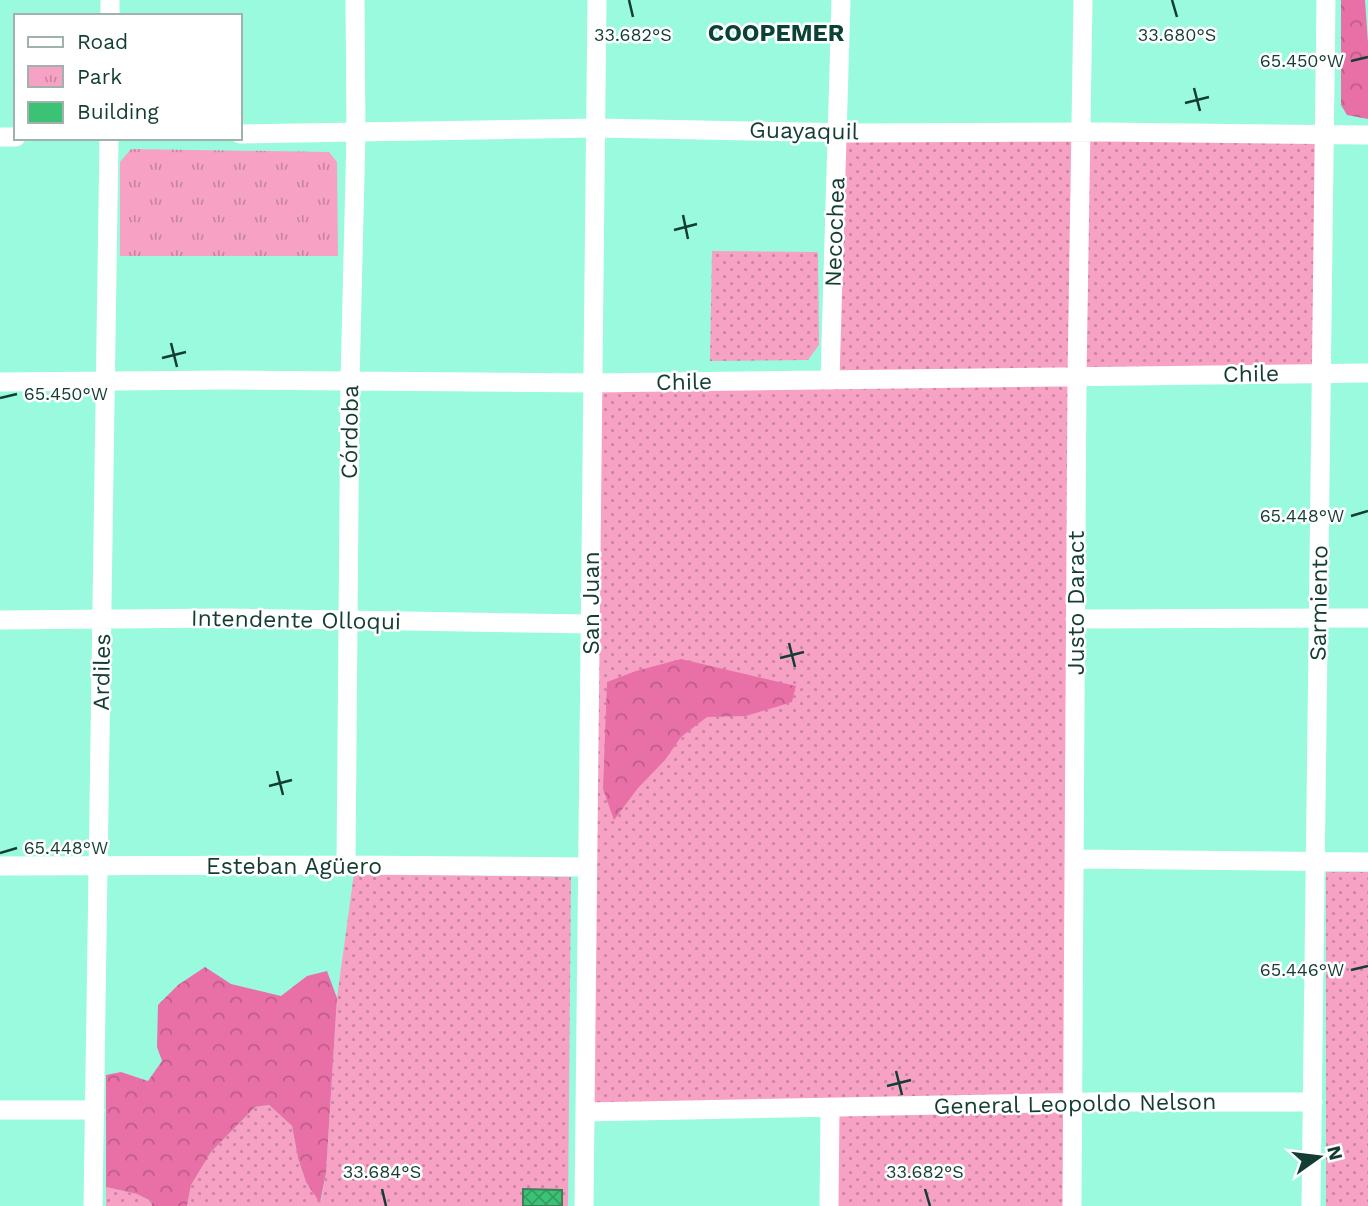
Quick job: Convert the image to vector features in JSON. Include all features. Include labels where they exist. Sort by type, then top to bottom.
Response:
[{"type":"street","name":"Córdoba","points":[[346,865],[350,382],[356,134],[355,0]]},
{"type":"street","name":"San Juan","points":[[584,1206],[597,0]]},
{"type":"street","name":"Necochea","points":[[831,379],[841,0]]},
{"type":"street","name":"Justo Daract","points":[[1072,1206],[1077,376],[1083,0]]},
{"type":"street","name":"Sarmiento","points":[[1311,1206],[1326,0]]},
{"type":"street","name":"Guayaquil","points":[[242,134],[597,128],[1368,135]]},
{"type":"street","name":"Ardiles","points":[[93,1206],[109,140]]},
{"type":"street","name":"Chile","points":[[0,382],[592,383],[1368,373]]},
{"type":"street","name":"Intendente Olloqui","points":[[0,620],[226,618],[591,624]]},
{"type":"street","points":[[1075,619],[1368,618]]},
{"type":"street","points":[[1074,859],[1368,862]]},
{"type":"street","name":"Esteban Agüero","points":[[0,866],[587,867]]},
{"type":"street","name":"General Leopoldo Nelson","points":[[585,1112],[1313,1102]]},
{"type":"street","points":[[829,1206],[830,1108]]},
{"type":"street","points":[[0,1110],[94,1110]]},
{"type":"green space","points":[[1341,0],[1365,0],[1368,119],[1347,115],[1341,105]]},
{"type":"green space","points":[[838,132],[1325,133],[1322,373],[1078,376],[1072,1206],[829,1206],[830,1109],[585,1112],[592,383],[830,380]]},
{"type":"green space","points":[[131,149],[329,152],[337,162],[338,256],[120,256],[120,162]]},
{"type":"green space","points":[[712,251],[818,252],[819,345],[808,360],[710,361]]},
{"type":"green space","points":[[681,659],[796,686],[792,702],[746,716],[707,717],[681,737],[614,820],[603,789],[607,682]]},
{"type":"green space","points":[[1326,872],[1368,872],[1368,1206],[1326,1206]]},
{"type":"green space","points":[[354,873],[571,877],[568,1206],[187,1206],[191,1185],[211,1152],[255,1107],[269,1105],[292,1126],[306,1182],[321,1201],[326,1173],[337,998]]},
{"type":"green space","points":[[205,967],[231,984],[281,996],[307,976],[327,971],[337,998],[326,1173],[320,1203],[306,1182],[292,1126],[269,1105],[255,1107],[211,1152],[191,1185],[187,1206],[152,1206],[151,1201],[137,1194],[106,1187],[106,1075],[121,1072],[148,1081],[162,1061],[157,1047],[158,1005],[178,985]]},
{"type":"green space","points":[[106,1187],[137,1194],[151,1201],[152,1206],[106,1206]]},
{"type":"building","points":[[523,1189],[562,1190],[562,1206],[523,1206]]},
{"type":"district","name":"COOPEMER","points":[[776,33]]}]
